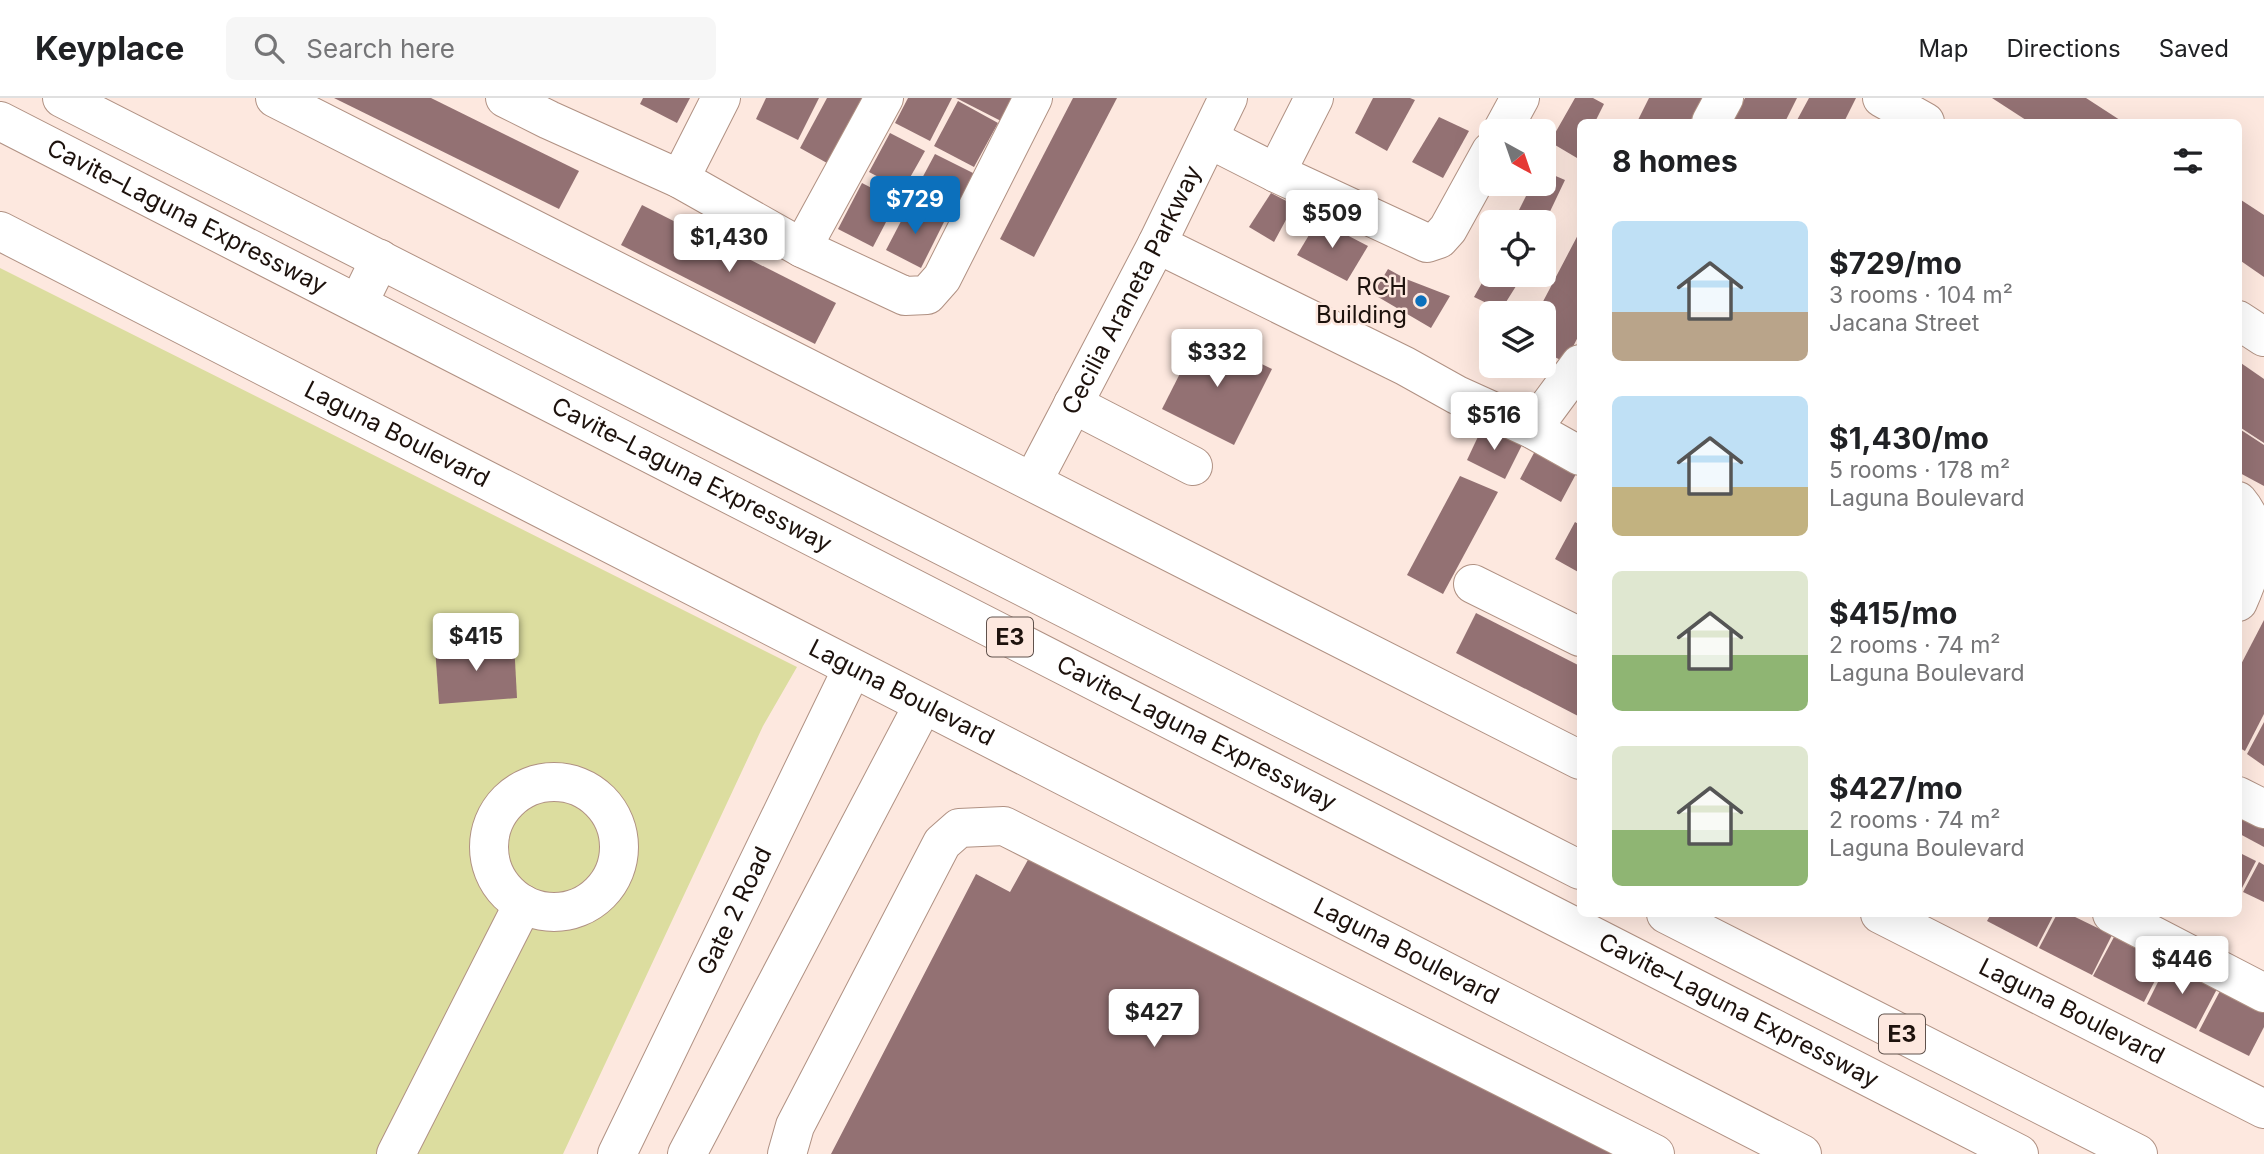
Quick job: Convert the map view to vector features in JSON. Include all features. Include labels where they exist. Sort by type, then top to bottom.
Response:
[{"type":"main road","name":"Cavite–Laguna Expressway","points":[[62,98],[1577,868]]},
{"type":"main road","points":[[275,98],[1577,758]]},
{"type":"main road","points":[[505,98],[555,109],[802,248],[905,296],[927,295],[942,278],[1033,98]]},
{"type":"main road","points":[[680,179],[721,98]]},
{"type":"main road","points":[[802,248],[884,98]]},
{"type":"main road","name":"Cecilia Araneta Parkway","points":[[1033,481],[1157,244],[1228,98]]},
{"type":"main road","points":[[1276,173],[1314,98]]},
{"type":"main road","points":[[1509,119],[1520,98]]},
{"type":"main road","points":[[1713,119],[1724,98]]},
{"type":"main road","points":[[1865,119],[1876,98]]},
{"type":"main road","points":[[1882,98],[1920,119]]},
{"type":"main road","name":"Cavite–Laguna Expressway","points":[[0,121],[2019,1154]]},
{"type":"main road","points":[[1209,139],[1427,243],[1439,239],[1448,229],[1479,173]]},
{"type":"main road","name":"Laguna Boulevard","points":[[0,231],[1802,1154]]},
{"type":"main road","points":[[1157,244],[1405,366],[1457,395],[1532,429],[1577,454]]},
{"type":"main road","points":[[358,304],[380,259]]},
{"type":"main road","points":[[2242,323],[2264,337]]},
{"type":"main road","points":[[1532,429],[1577,368]]},
{"type":"main road","points":[[1073,404],[1193,466]]},
{"type":"main road","points":[[2242,504],[2260,524],[2264,543],[2242,593]]},
{"type":"main road","points":[[1473,584],[1577,635]]},
{"type":"main road","name":"Gate 2 Road","points":[[617,1154],[852,669]]},
{"type":"main road","points":[[687,1154],[922,705]]},
{"type":"main road","points":[[2242,798],[2264,809]]},
{"type":"main road","points":[[787,1154],[795,1126],[942,843],[959,828],[1004,826],[1655,1154]]},
{"type":"main road","points":[[396,1154],[523,904]]},
{"type":"main road","name":"E3","points":[[1672,917],[2138,1154]]},
{"type":"main road","name":"Laguna Boulevard","points":[[1886,917],[2264,1109]]},
{"type":"main road","points":[[2118,917],[2264,993]]},
{"type":"green space","points":[[0,268],[797,667],[763,726],[563,1154],[0,1154]]},
{"type":"building","points":[[334,98],[431,98],[579,171],[559,209]]},
{"type":"building","points":[[643,98],[690,98],[677,123],[640,104]]},
{"type":"building","points":[[766,98],[819,98],[798,140],[756,119]]},
{"type":"building","points":[[827,98],[874,98],[836,168],[800,148]]},
{"type":"building","points":[[908,98],[952,98],[930,141],[895,123]]},
{"type":"building","points":[[956,98],[1013,98],[1001,121]]},
{"type":"building","points":[[1073,98],[1117,98],[1034,257],[1000,239]]},
{"type":"building","points":[[1373,98],[1415,100],[1387,151],[1355,133]]},
{"type":"building","points":[[1575,98],[1593,98],[1604,104],[1596,119],[1577,119],[1577,158],[1556,146],[1556,131]]},
{"type":"building","points":[[1649,98],[1702,98],[1692,119],[1638,119]]},
{"type":"building","points":[[1745,98],[1797,98],[1786,119],[1734,119]]},
{"type":"building","points":[[1809,98],[1856,98],[1846,119],[1798,119]]},
{"type":"building","points":[[1992,98],[2086,98],[2118,119],[2024,119]]},
{"type":"building","points":[[958,101],[998,123],[974,167],[934,146]]},
{"type":"building","points":[[1439,117],[1469,131],[1443,178],[1412,162]]},
{"type":"building","points":[[890,133],[925,151],[903,190],[869,172]]},
{"type":"building","points":[[935,154],[975,174],[952,218],[912,197]]},
{"type":"building","points":[[1556,176],[1565,180],[1551,210],[1519,210],[1526,196],[1556,196]]},
{"type":"building","points":[[862,183],[897,201],[873,247],[838,229]]},
{"type":"building","points":[[1271,193],[1294,205],[1274,242],[1249,227]]},
{"type":"building","points":[[2242,201],[2264,215],[2264,277],[2242,262]]},
{"type":"building","points":[[910,204],[944,222],[921,268],[886,250]]},
{"type":"building","points":[[642,205],[836,303],[815,344],[621,245]]},
{"type":"building","points":[[1318,220],[1368,246],[1347,281],[1297,255]]},
{"type":"building","points":[[1577,237],[1577,339],[1565,362],[1556,358],[1556,301],[1543,301],[1551,287],[1556,287],[1556,277]]},
{"type":"building","name":"RCH Building","points":[[1388,269],[1450,296],[1431,328],[1373,294]]},
{"type":"building","points":[[1480,287],[1515,287],[1507,301],[1482,301],[1474,297]]},
{"type":"building","points":[[1200,334],[1272,369],[1234,445],[1162,409]]},
{"type":"building","points":[[2242,364],[2264,379],[2264,443],[2242,429]]},
{"type":"building","points":[[1483,426],[1522,445],[1505,479],[1467,460]]},
{"type":"building","points":[[2242,431],[2264,445],[2264,486],[2242,474]]},
{"type":"building","points":[[1535,451],[1576,474],[1561,502],[1520,479]]},
{"type":"building","points":[[1460,476],[1498,492],[1443,594],[1407,575]]},
{"type":"building","points":[[1575,522],[1577,571],[1555,559]]},
{"type":"building","points":[[1476,613],[1577,664],[1577,715],[1456,653]]},
{"type":"building","points":[[2264,620],[2264,714],[2245,751],[2242,749],[2242,662]]},
{"type":"building","points":[[514,642],[517,698],[439,704],[435,647]]},
{"type":"building","points":[[2264,722],[2264,766],[2247,754]]},
{"type":"building","points":[[2242,799],[2264,811],[2264,847],[2242,835]]},
{"type":"building","points":[[1034,849],[1627,1154],[831,1154],[976,874],[1010,892]]},
{"type":"building","points":[[2242,854],[2256,861],[2242,888]]},
{"type":"building","points":[[2259,862],[2264,865],[2264,902],[2243,892]]},
{"type":"building","points":[[1989,917],[2052,917],[2037,947],[1987,921]]},
{"type":"building","points":[[2055,917],[2075,917],[2112,935],[2092,975],[2039,948]]},
{"type":"building","points":[[2114,937],[2164,963],[2144,1002],[2093,976]]},
{"type":"building","points":[[2167,964],[2217,989],[2196,1029],[2147,1004]]},
{"type":"building","points":[[2220,991],[2264,1013],[2264,1027],[2249,1056],[2199,1031]]},
{"type":"place","name":"RCH Building","points":[[1421,301]]}]
